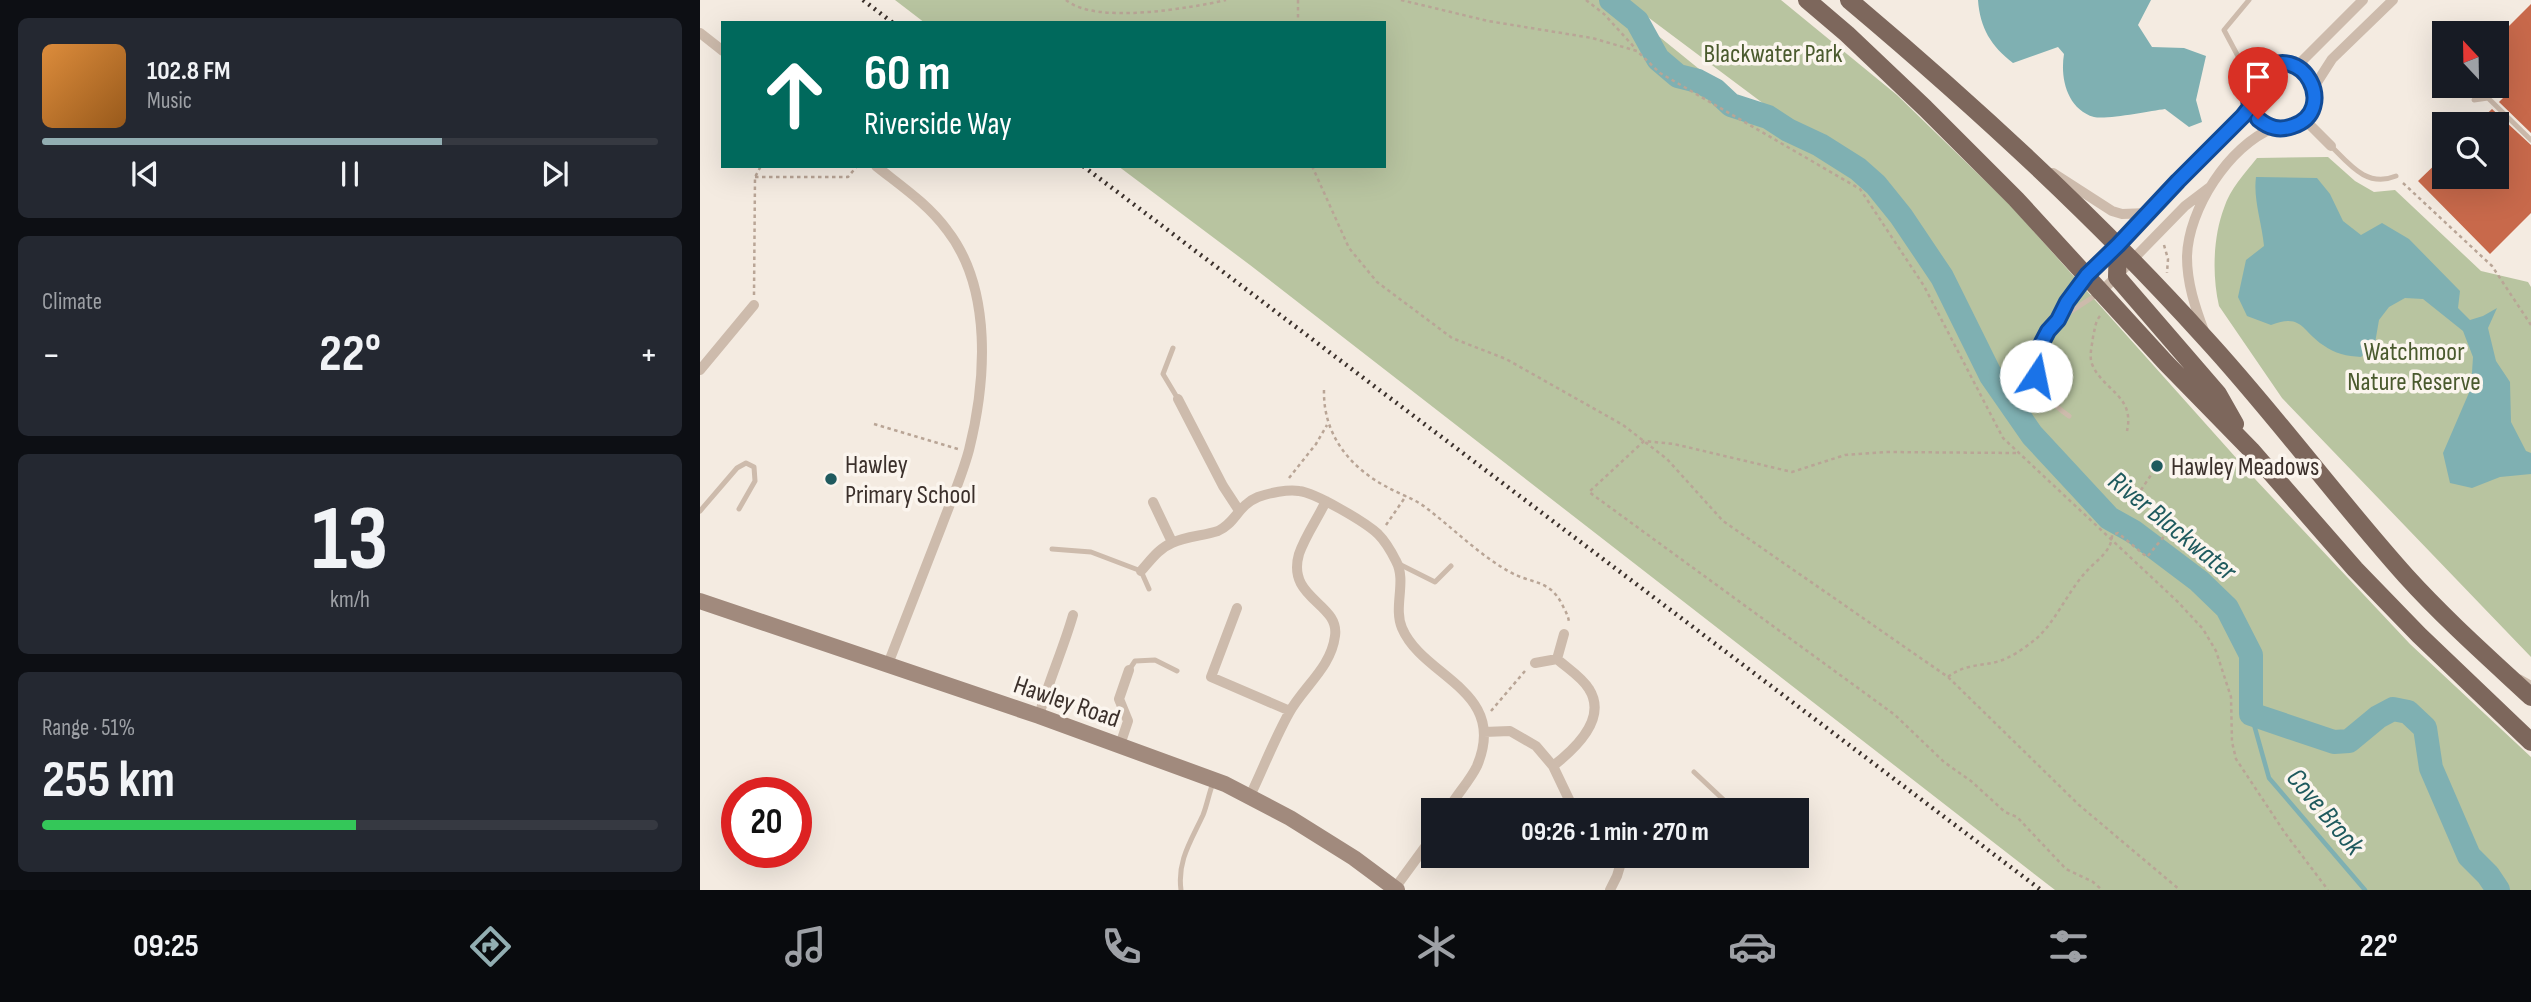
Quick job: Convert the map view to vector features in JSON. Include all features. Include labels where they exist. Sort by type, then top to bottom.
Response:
[{"type":"main road","points":[[1807,0],[1926,108],[2033,216],[2166,363],[2251,450],[2354,569],[2531,742]]},
{"type":"main road","points":[[1849,0],[1948,83],[2118,245],[2207,340],[2406,576],[2531,698]]},
{"type":"main road","points":[[2118,245],[2117,276],[2218,394],[2251,450]]},
{"type":"main road","name":"Hawley Road","points":[[700,601],[1039,716],[1213,780],[1250,796],[1326,840],[1396,889]]},
{"type":"street","points":[[2297,66],[2363,0]]},
{"type":"street","points":[[2314,87],[2307,75],[2297,66],[2268,66],[2255,76],[2248,95],[2250,107],[2258,119],[2273,128],[2285,129],[2305,120],[2314,106],[2314,87],[2321,73],[2393,0]]},
{"type":"street","points":[[700,33],[721,49]]},
{"type":"street","points":[[2087,275],[2250,107]]},
{"type":"street","points":[[2305,120],[2330,146]]},
{"type":"street","points":[[2207,340],[2192,297],[2187,259],[2189,235],[2200,208],[2231,158],[2256,135],[2273,128]]},
{"type":"street","points":[[2025,154],[2105,208],[2122,214],[2148,213]]},
{"type":"street","points":[[879,168],[925,205],[948,230],[963,256],[979,315],[981,352],[978,402],[968,451],[888,664]]},
{"type":"street","points":[[2102,291],[2185,206],[2213,185]]},
{"type":"street","points":[[700,370],[754,305]]},
{"type":"street","points":[[1178,399],[1223,486],[1238,509]]},
{"type":"street","points":[[1141,571],[1161,549],[1172,542],[1220,530],[1231,522],[1238,509],[1257,497],[1279,492],[1299,491],[1326,501],[1378,534],[1398,564],[1400,578],[1397,604],[1401,627],[1412,646],[1469,695],[1483,727],[1477,766],[1456,798]]},
{"type":"street","points":[[1250,796],[1290,711],[1328,661],[1336,634],[1330,614],[1302,588],[1297,573],[1299,554],[1326,501]]},
{"type":"street","points":[[1153,502],[1172,542]]},
{"type":"street","points":[[1237,608],[1211,677],[1290,711]]},
{"type":"street","points":[[1039,716],[1047,685],[1073,615]]},
{"type":"street","points":[[1557,659],[1564,634]]},
{"type":"street","points":[[1535,663],[1557,659]]},
{"type":"street","points":[[1553,766],[1578,746],[1592,722],[1595,703],[1589,688],[1557,659]]},
{"type":"street","points":[[1120,745],[1128,721],[1119,699],[1129,670]]},
{"type":"street","points":[[1483,727],[1510,731],[1536,746],[1553,766],[1568,798]]},
{"type":"street","points":[[1396,889],[1421,853]]},
{"type":"street","points":[[1610,890],[1618,868]]},
{"type":"lane","points":[[2249,0],[2224,30],[2240,60],[2255,76]]},
{"type":"lane","points":[[2474,100],[2488,98],[2531,140]]},
{"type":"lane","points":[[2330,146],[2367,177],[2381,182],[2396,176]]},
{"type":"lane","points":[[2058,320],[2067,302],[2087,275]]},
{"type":"lane","points":[[2069,416],[2056,407],[2036,376],[2037,352],[2048,331],[2058,320],[2102,291]]},
{"type":"lane","points":[[1173,348],[1163,374],[1178,399]]},
{"type":"lane","points":[[700,511],[737,468],[746,463],[754,467],[756,476],[740,509]]},
{"type":"lane","points":[[1052,549],[1091,552],[1141,571],[1149,589]]},
{"type":"lane","points":[[1398,564],[1435,582],[1451,566]]},
{"type":"lane","points":[[1129,670],[1135,662],[1155,660],[1177,671]]},
{"type":"lane","points":[[2496,664],[2531,683]]},
{"type":"lane","points":[[1694,772],[1722,798]]},
{"type":"lane","points":[[1181,890],[1180,878],[1185,849],[1204,813],[1213,780]]},
{"type":"path","points":[[1066,0],[1071,4],[1099,11],[1154,13],[1226,0]]},
{"type":"path","points":[[1298,0],[1298,21]]},
{"type":"path","points":[[1401,0],[1488,21],[1592,38],[1637,51]]},
{"type":"path","points":[[1586,0],[1604,14],[1660,73],[1860,189],[1924,286],[2003,438],[2203,629],[2216,651],[2231,697],[2232,743],[2236,759],[2285,833],[2328,890]]},
{"type":"path","points":[[754,305],[755,177],[760,168]]},
{"type":"path","points":[[755,177],[848,177],[855,168]]},
{"type":"path","points":[[1313,168],[1349,248],[1377,282],[1452,338],[1506,359],[1623,425],[1667,459],[1723,520],[1948,677],[1988,713],[2079,805],[2180,890]]},
{"type":"path","points":[[2396,176],[2491,266],[2531,325]]},
{"type":"path","points":[[2165,246],[2167,274]]},
{"type":"path","points":[[2106,310],[2096,321],[2091,356],[2096,371],[2127,408],[2127,431]]},
{"type":"path","points":[[1324,390],[1327,425],[1339,448],[1369,476],[1422,505],[1510,572],[1549,586],[1569,617],[1569,630],[1564,634]]},
{"type":"path","points":[[874,424],[968,451]]},
{"type":"path","points":[[1279,492],[1316,444],[1327,425]]},
{"type":"path","points":[[2019,453],[1885,452],[1845,455],[1792,472],[1674,444],[1644,442],[1589,492],[1895,715],[1944,762],[1971,781],[2005,812],[2017,817],[2066,869],[2093,881],[2102,890]]},
{"type":"path","points":[[1948,677],[1970,665],[1997,663],[2038,637],[2084,574],[2104,555],[2115,534],[2118,533],[2147,557],[2175,523],[2143,497],[2141,490],[2157,466]]},
{"type":"path","points":[[1378,534],[1406,496]]},
{"type":"path","points":[[1483,727],[1521,675],[1535,663]]},
{"type":"green space","name":"Hawley Meadows","points":[[895,0],[1614,0],[1762,120],[1780,116],[1625,0],[1781,0],[1897,95],[2011,206],[2255,479],[2410,644],[2531,757],[2531,890],[2055,890],[1250,265],[1121,168],[1386,168],[1386,21],[922,21]]},
{"type":"green space","name":"Watchmoor Nature Reserve","points":[[2328,157],[2355,181],[2374,192],[2395,190],[2481,271],[2528,282],[2531,287],[2531,657],[2282,398],[2219,306],[2215,269],[2216,244],[2220,219],[2238,182],[2257,158]]},
{"type":"water","points":[[1978,0],[2151,0],[2138,25],[2152,47],[2184,48],[2206,56],[2196,100],[2202,122],[2189,127],[2165,109],[2108,117],[2094,117],[2085,113],[2077,107],[2067,92],[2063,73],[2064,54],[2058,47],[2013,63],[1988,36],[1981,19]]},
{"type":"water","points":[[2256,177],[2317,178],[2330,194],[2343,221],[2361,235],[2382,223],[2409,239],[2460,291],[2458,308],[2470,320],[2497,308],[2488,328],[2496,361],[2510,382],[2511,422],[2526,451],[2531,453],[2531,474],[2500,477],[2472,488],[2450,483],[2443,453],[2471,388],[2473,357],[2463,331],[2423,299],[2405,298],[2389,307],[2379,320],[2375,343],[2361,357],[2332,351],[2295,322],[2271,325],[2247,316],[2238,297],[2246,260],[2264,246]]},
{"type":"building","points":[[2531,4],[2531,133],[2499,102],[2503,98],[2510,98],[2510,25]]},
{"type":"building","points":[[2509,125],[2531,145],[2531,213],[2490,254],[2418,181],[2432,168],[2432,189],[2509,189]]},
{"type":"waterway","name":"River Blackwater","points":[[1611,0],[1637,21],[1658,59],[1678,76],[1698,81],[1715,90],[1731,105],[1768,117],[1820,145],[1858,169],[1876,185],[1901,216],[1942,277],[1991,376],[2032,435],[2109,518],[2134,532],[2199,581],[2227,608],[2251,655],[2251,714],[2334,742],[2349,741],[2378,717],[2393,709],[2408,712],[2425,728],[2431,768],[2469,856],[2488,875],[2498,890]]},
{"type":"waterway","name":"Cove Brook","points":[[2251,714],[2269,778],[2365,890]]},
{"type":"railway","points":[[863,0],[890,21]]},
{"type":"railway","points":[[1086,168],[2041,890]]},
{"type":"place","name":"Hawley Meadows","points":[[2157,466]]},
{"type":"place","name":"Hawley Primary School","points":[[831,479]]},
{"type":"route","points":[[2036,376],[2037,352],[2067,302],[2087,275],[2243,116],[2250,107],[2248,95],[2255,76],[2268,66],[2281,63],[2297,66],[2307,75],[2315,94],[2314,106],[2305,120],[2285,129],[2267,126],[2258,119]]},
{"type":"park label","name":"Blackwater Park","points":[[1773,53]]}]
